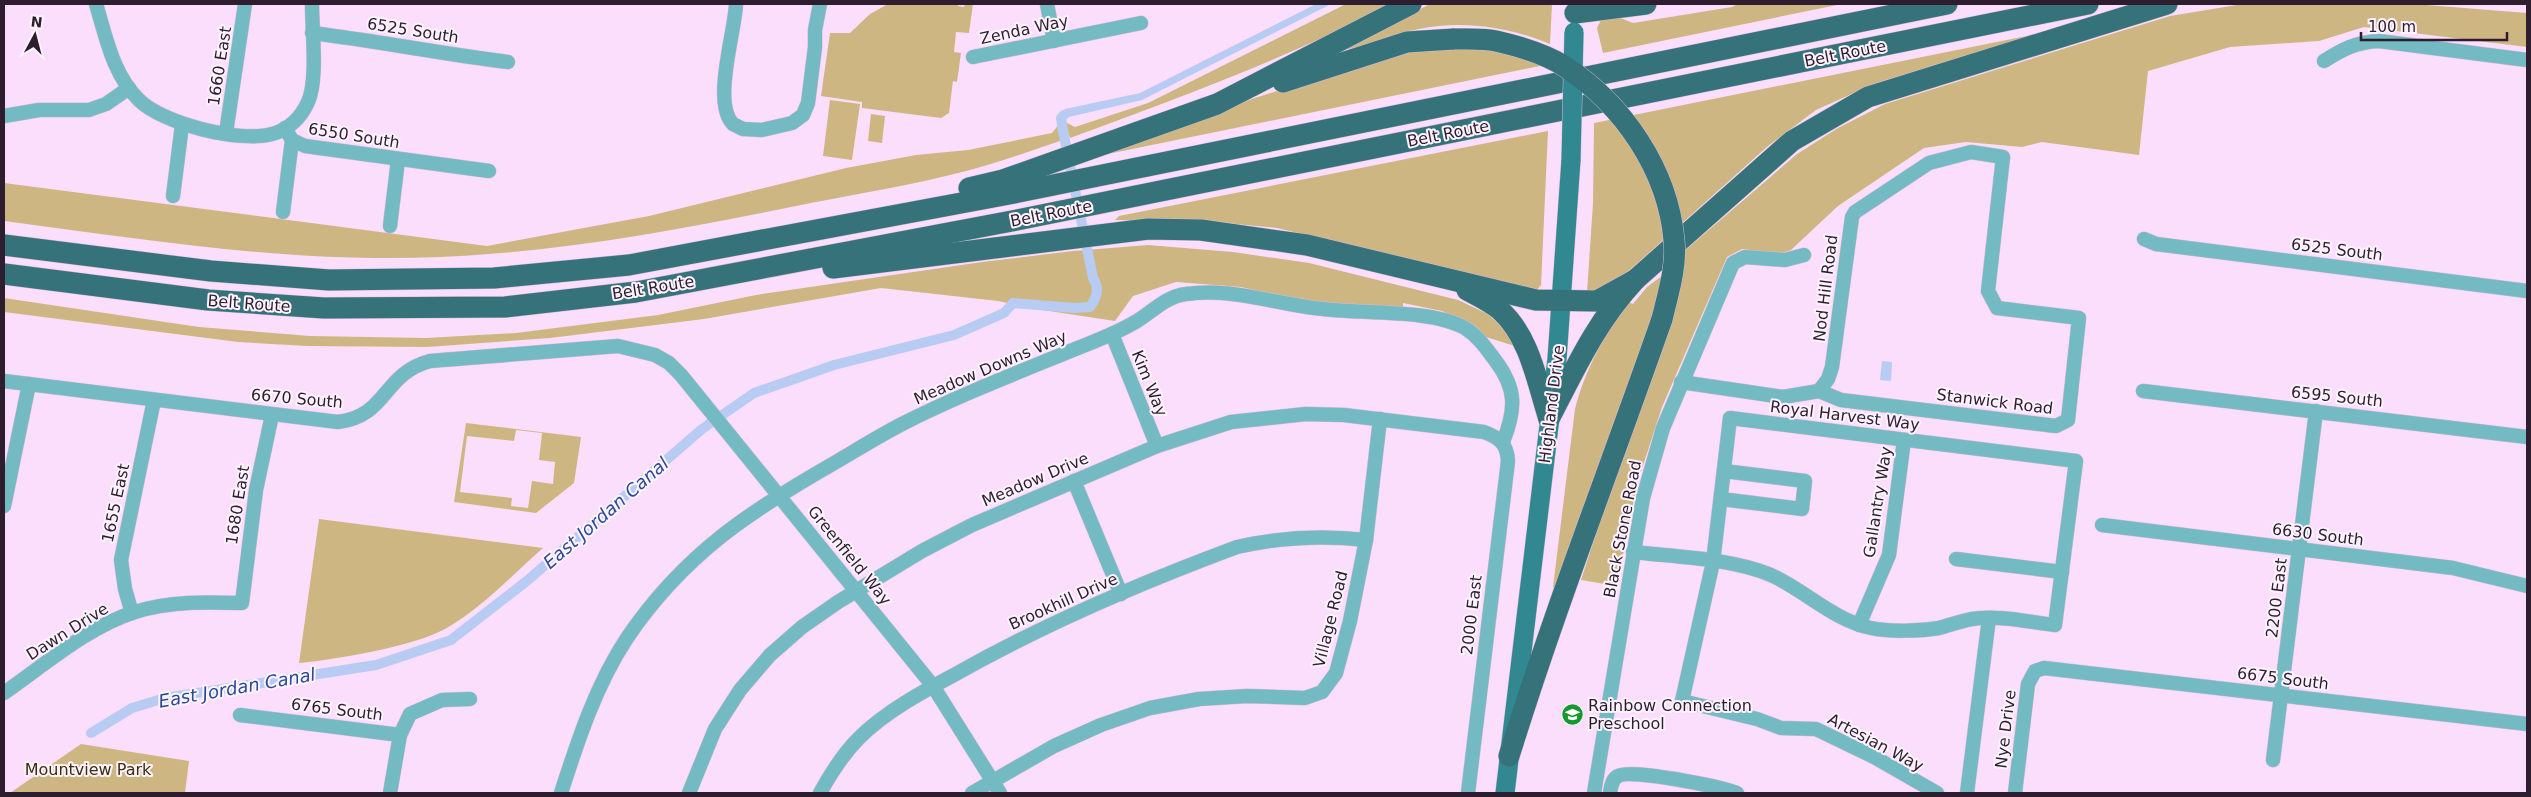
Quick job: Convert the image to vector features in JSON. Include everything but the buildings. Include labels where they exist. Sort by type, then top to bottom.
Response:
[{"type":"highway","points":[[1217,104],[1411,4]]},
{"type":"highway","points":[[1575,13],[1646,4]]},
{"type":"highway","name":"Belt Route","points":[[4,245],[211,271],[329,280],[494,278],[629,265],[1014,193],[1947,4]]},
{"type":"highway","name":"Belt Route","points":[[4,274],[208,300],[324,308],[505,307],[636,292],[1017,220],[2088,4]]},
{"type":"highway","points":[[1549,419],[1586,346],[1612,305],[1635,280],[1792,141],[1868,97],[2167,4]]},
{"type":"highway","points":[[734,245],[1003,180],[1217,104],[1407,42],[1454,39],[1495,40],[1530,51],[1563,66],[1595,91],[1626,123],[1654,166],[1669,204],[1675,242],[1670,285],[1662,319],[1590,525],[1554,617],[1509,756]]},
{"type":"highway","points":[[636,292],[1148,230],[1201,230],[1307,245],[1536,300],[1563,302],[1597,301],[1635,280]]},
{"type":"highway","points":[[1452,281],[1500,310],[1516,328],[1530,355],[1549,419]]},
{"type":"main road","name":"Highland Drive","points":[[1504,793],[1563,302],[1575,13]]},
{"type":"street","name":"6550 South","points":[[96,4],[115,64],[128,88],[152,111],[182,125],[226,133],[265,136],[289,134],[305,146],[489,171]]},
{"type":"street","name":"1660 East","points":[[226,133],[245,4]]},
{"type":"street","points":[[283,212],[289,134],[311,94],[312,4]]},
{"type":"street","points":[[736,4],[735,21],[725,70],[725,110],[730,122],[743,129],[762,130],[792,123],[802,115],[808,103],[815,47],[814,30],[820,4]]},
{"type":"street","points":[[1047,4],[1054,41]]},
{"type":"street","name":"Zenda Way","points":[[973,57],[1141,23]]},
{"type":"street","name":"6525 South","points":[[312,33],[382,41],[401,46],[508,62]]},
{"type":"street","points":[[2324,62],[2344,48],[2360,42],[2379,41],[2527,60]]},
{"type":"street","points":[[4,116],[39,110],[89,110],[106,104],[128,88]]},
{"type":"street","points":[[173,196],[182,125]]},
{"type":"street","name":"Nod Hill Road","points":[[1819,390],[1828,379],[1832,367],[1854,212],[1929,163],[1971,152],[2003,157]]},
{"type":"street","name":"Stanwick Road","points":[[1819,390],[1841,400],[2056,426],[2068,420],[2079,318],[1998,308],[1988,291],[2003,157]]},
{"type":"street","points":[[390,226],[398,160]]},
{"type":"street","name":"6525 South","points":[[2144,239],[2156,244],[2527,291]]},
{"type":"street","name":"Black Stone Road","points":[[1594,793],[1633,552],[1649,472],[1663,428],[1730,269],[1739,259],[1752,257],[1785,260],[1804,255]]},
{"type":"street","name":"Meadow Downs Way","points":[[560,793],[586,717],[626,640],[665,588],[718,536],[778,495],[902,424],[1007,376],[1112,334],[1135,322],[1172,298],[1183,294],[1204,292],[1256,298],[1324,310],[1442,320],[1464,328],[1478,338],[1509,382],[1513,398],[1510,423],[1503,442]]},
{"type":"street","name":"Kim Way","points":[[1112,334],[1156,446]]},
{"type":"street","name":"6670 South","points":[[4,381],[321,421],[350,421],[371,410],[400,375],[420,364],[430,361],[618,346],[655,355]]},
{"type":"street","name":"Greenfield Way","points":[[655,355],[669,363],[681,375],[933,686],[1000,793]]},
{"type":"street","points":[[1681,382],[1784,397],[1819,390]]},
{"type":"street","points":[[4,506],[29,384]]},
{"type":"street","name":"6595 South","points":[[2143,391],[2527,437]]},
{"type":"street","name":"1655 East","points":[[132,613],[125,590],[121,560],[154,400]]},
{"type":"street","name":"2200 East","points":[[2273,760],[2316,411]]},
{"type":"street","name":"Meadow Drive","points":[[689,793],[715,729],[740,690],[770,655],[802,627],[856,590],[972,525],[1074,481],[1156,446],[1231,422],[1270,416],[1306,414],[1380,419],[1484,432],[1503,442]]},
{"type":"street","name":"1680 East","points":[[242,602],[256,490],[272,415]]},
{"type":"street","name":"Royal Harvest Way","points":[[1682,701],[1713,562],[1730,418],[2076,461],[2055,625],[1989,618]]},
{"type":"street","name":"Village Road","points":[[972,793],[1054,746],[1101,725],[1150,708],[1199,699],[1247,696],[1305,698],[1322,692],[1336,673],[1350,621],[1366,540],[1380,419]]},
{"type":"street","name":"Gallantry Way","points":[[1859,624],[1889,555],[1904,440]]},
{"type":"street","name":"2000 East","points":[[1468,793],[1508,461],[1507,450],[1503,442]]},
{"type":"street","points":[[1721,499],[1802,509],[1805,481],[1724,471]]},
{"type":"street","points":[[1074,481],[1121,594]]},
{"type":"street","name":"6630 South","points":[[2102,525],[2466,570],[2527,586]]},
{"type":"street","name":"Brookhill Drive","points":[[820,793],[844,755],[860,737],[879,722],[933,686],[1035,631],[1237,547],[1271,539],[1305,536],[1366,540]]},
{"type":"street","points":[[1633,552],[1735,564],[1769,574],[1787,582],[1842,618],[1873,629],[1925,630],[1972,619],[1989,618],[1967,793]]},
{"type":"street","points":[[1956,559],[2062,572]]},
{"type":"street","name":"Dawn Drive","points":[[5,689],[91,633],[132,613],[178,604],[242,602]]},
{"type":"street","name":"6675 South","points":[[2035,671],[2053,668],[2527,724]]},
{"type":"street","name":"Nye Drive","points":[[2015,793],[2028,684],[2035,671]]},
{"type":"street","points":[[390,793],[404,722],[418,710],[442,700],[470,699]]},
{"type":"street","name":"Artesian Way","points":[[1682,701],[1756,719],[1781,728],[1816,729],[1874,757],[1937,793]]},
{"type":"street","name":"6765 South","points":[[240,715],[400,735]]},
{"type":"street","points":[[1610,793],[1613,781],[1617,776],[1630,774],[1704,784],[1737,793]]},
{"type":"green space","points":[[888,4],[958,4],[958,6],[964,7],[965,4],[973,4],[969,33],[956,32],[954,52],[961,53],[957,82],[953,81],[949,113],[941,118],[862,108],[862,102],[821,96],[830,33],[850,33],[870,14]]},
{"type":"green space","points":[[1346,4],[1391,4],[1273,60],[1070,138],[1065,122],[1075,127],[1148,103]]},
{"type":"green space","points":[[1430,4],[1552,4],[1550,44],[1502,29],[1452,25],[1409,31],[1361,46],[1341,50]]},
{"type":"green space","points":[[1738,4],[1842,4],[1603,53],[1597,28],[1601,20],[1618,17],[1633,23],[1732,7]]},
{"type":"green space","points":[[2243,4],[2414,4],[2527,13],[2527,47],[2364,27],[2319,41],[2230,47],[2148,71],[2139,155],[2042,142],[2022,147],[1966,142],[1924,148],[1838,206],[1791,250],[1780,254],[1742,249],[1727,257],[1662,407],[1637,484],[1617,586],[1581,580],[1622,454],[1682,253],[1797,154],[1838,128],[1885,104],[2170,16]]},
{"type":"green space","points":[[2041,33],[1876,83],[1816,110],[1768,146],[1613,285],[1587,293],[1593,203],[1594,123]]},
{"type":"green space","points":[[1461,38],[1545,65],[1093,157],[1229,107],[1368,64]]},
{"type":"green space","points":[[830,100],[860,104],[852,160],[823,156]]},
{"type":"green space","points":[[871,114],[885,116],[882,143],[868,141]]},
{"type":"green space","points":[[1060,123],[1063,140],[950,175],[636,236],[584,244],[479,255],[427,258],[374,258],[281,254],[189,245],[4,221],[4,183],[487,246],[649,216],[846,168],[916,155],[968,150],[1052,133]]},
{"type":"green space","points":[[1548,131],[1541,285],[1537,290],[1277,228],[1205,221],[1115,220],[1119,216]]},
{"type":"green space","points":[[1148,245],[1233,252],[1309,263],[1458,300],[1488,314],[1510,335],[1518,347],[1486,337],[1466,323],[1442,311],[1403,303],[1403,309],[1299,301],[1241,287],[1176,282],[1133,296],[1115,321],[998,301],[881,288],[704,319],[550,338],[427,347],[307,346],[238,342],[4,312],[4,298],[199,327],[310,336],[426,338],[516,333],[658,315],[756,295],[982,262],[1073,251]]},
{"type":"green space","points":[[1667,272],[1663,293],[1555,588],[1553,587],[1575,409],[1579,394],[1596,353],[1625,301],[1633,304],[1647,287]]},
{"type":"green space","points":[[466,423],[581,437],[574,483],[536,513],[454,502]],"holes":[[[516,430],[542,433],[539,460],[555,462],[553,484],[532,481],[528,508],[511,506],[512,498],[460,492],[467,436],[514,441]]]},
{"type":"green space","points":[[319,519],[543,548],[472,611],[445,629],[395,647],[334,659],[299,663]]},
{"type":"green space","name":"Mountview Park","points":[[81,744],[189,761],[185,793],[10,793]]},
{"type":"water","points":[[1316,4],[1331,4],[1142,100],[1069,117],[1064,120],[1066,126],[1057,126],[1057,116],[1065,109],[1140,93]]},
{"type":"water","points":[[1882,361],[1892,362],[1891,381],[1880,380]]},
{"type":"waterway","name":"East Jordan Canal","points":[[91,733],[132,708],[165,698],[376,665],[451,640],[528,580],[702,429],[754,393],[834,365],[954,335],[1004,313],[1013,303],[1075,308],[1090,307],[1096,296],[1097,289],[1093,278],[1063,131],[1061,118],[1064,115]]},
{"type":"place","name":"Rainbow Connection Preschool","points":[[1572,714]]}]
